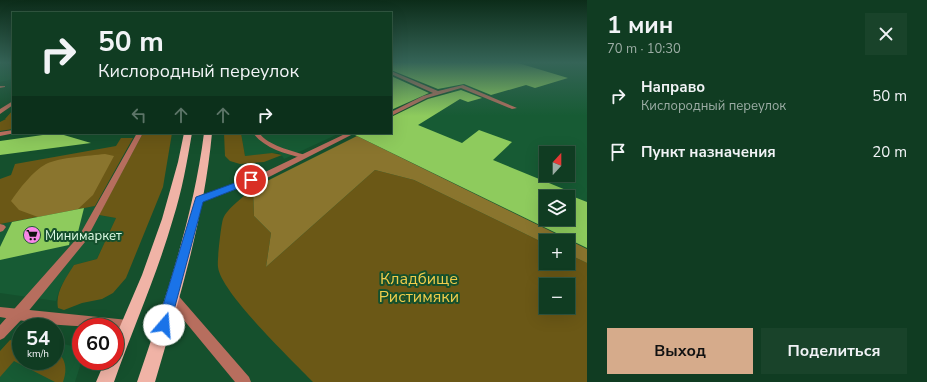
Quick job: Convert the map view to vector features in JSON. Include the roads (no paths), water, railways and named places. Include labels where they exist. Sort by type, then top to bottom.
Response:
[{"type":"main road","points":[[124,336],[168,221],[183,163],[188,134]]},
{"type":"main road","points":[[146,382],[199,200],[206,166],[208,134]]},
{"type":"main road","points":[[105,382],[110,370]]},
{"type":"street","points":[[410,81],[436,93]]},
{"type":"street","points":[[392,114],[436,93],[461,86],[514,108]]},
{"type":"street","points":[[0,112],[12,104]]},
{"type":"street","points":[[0,134],[12,132]]},
{"type":"street","points":[[0,334],[18,315],[82,239],[139,134]]},
{"type":"street","points":[[257,134],[261,140],[303,156]]},
{"type":"street","points":[[199,200],[266,174],[350,134]]},
{"type":"street","points":[[172,297],[244,382]]},
{"type":"street","points":[[0,312],[128,326]]},
{"type":"place","name":"Минимаркет","points":[[32,235]]},
{"type":"park label","name":"Кладбище Ристимяки","points":[[419,287]]}]
